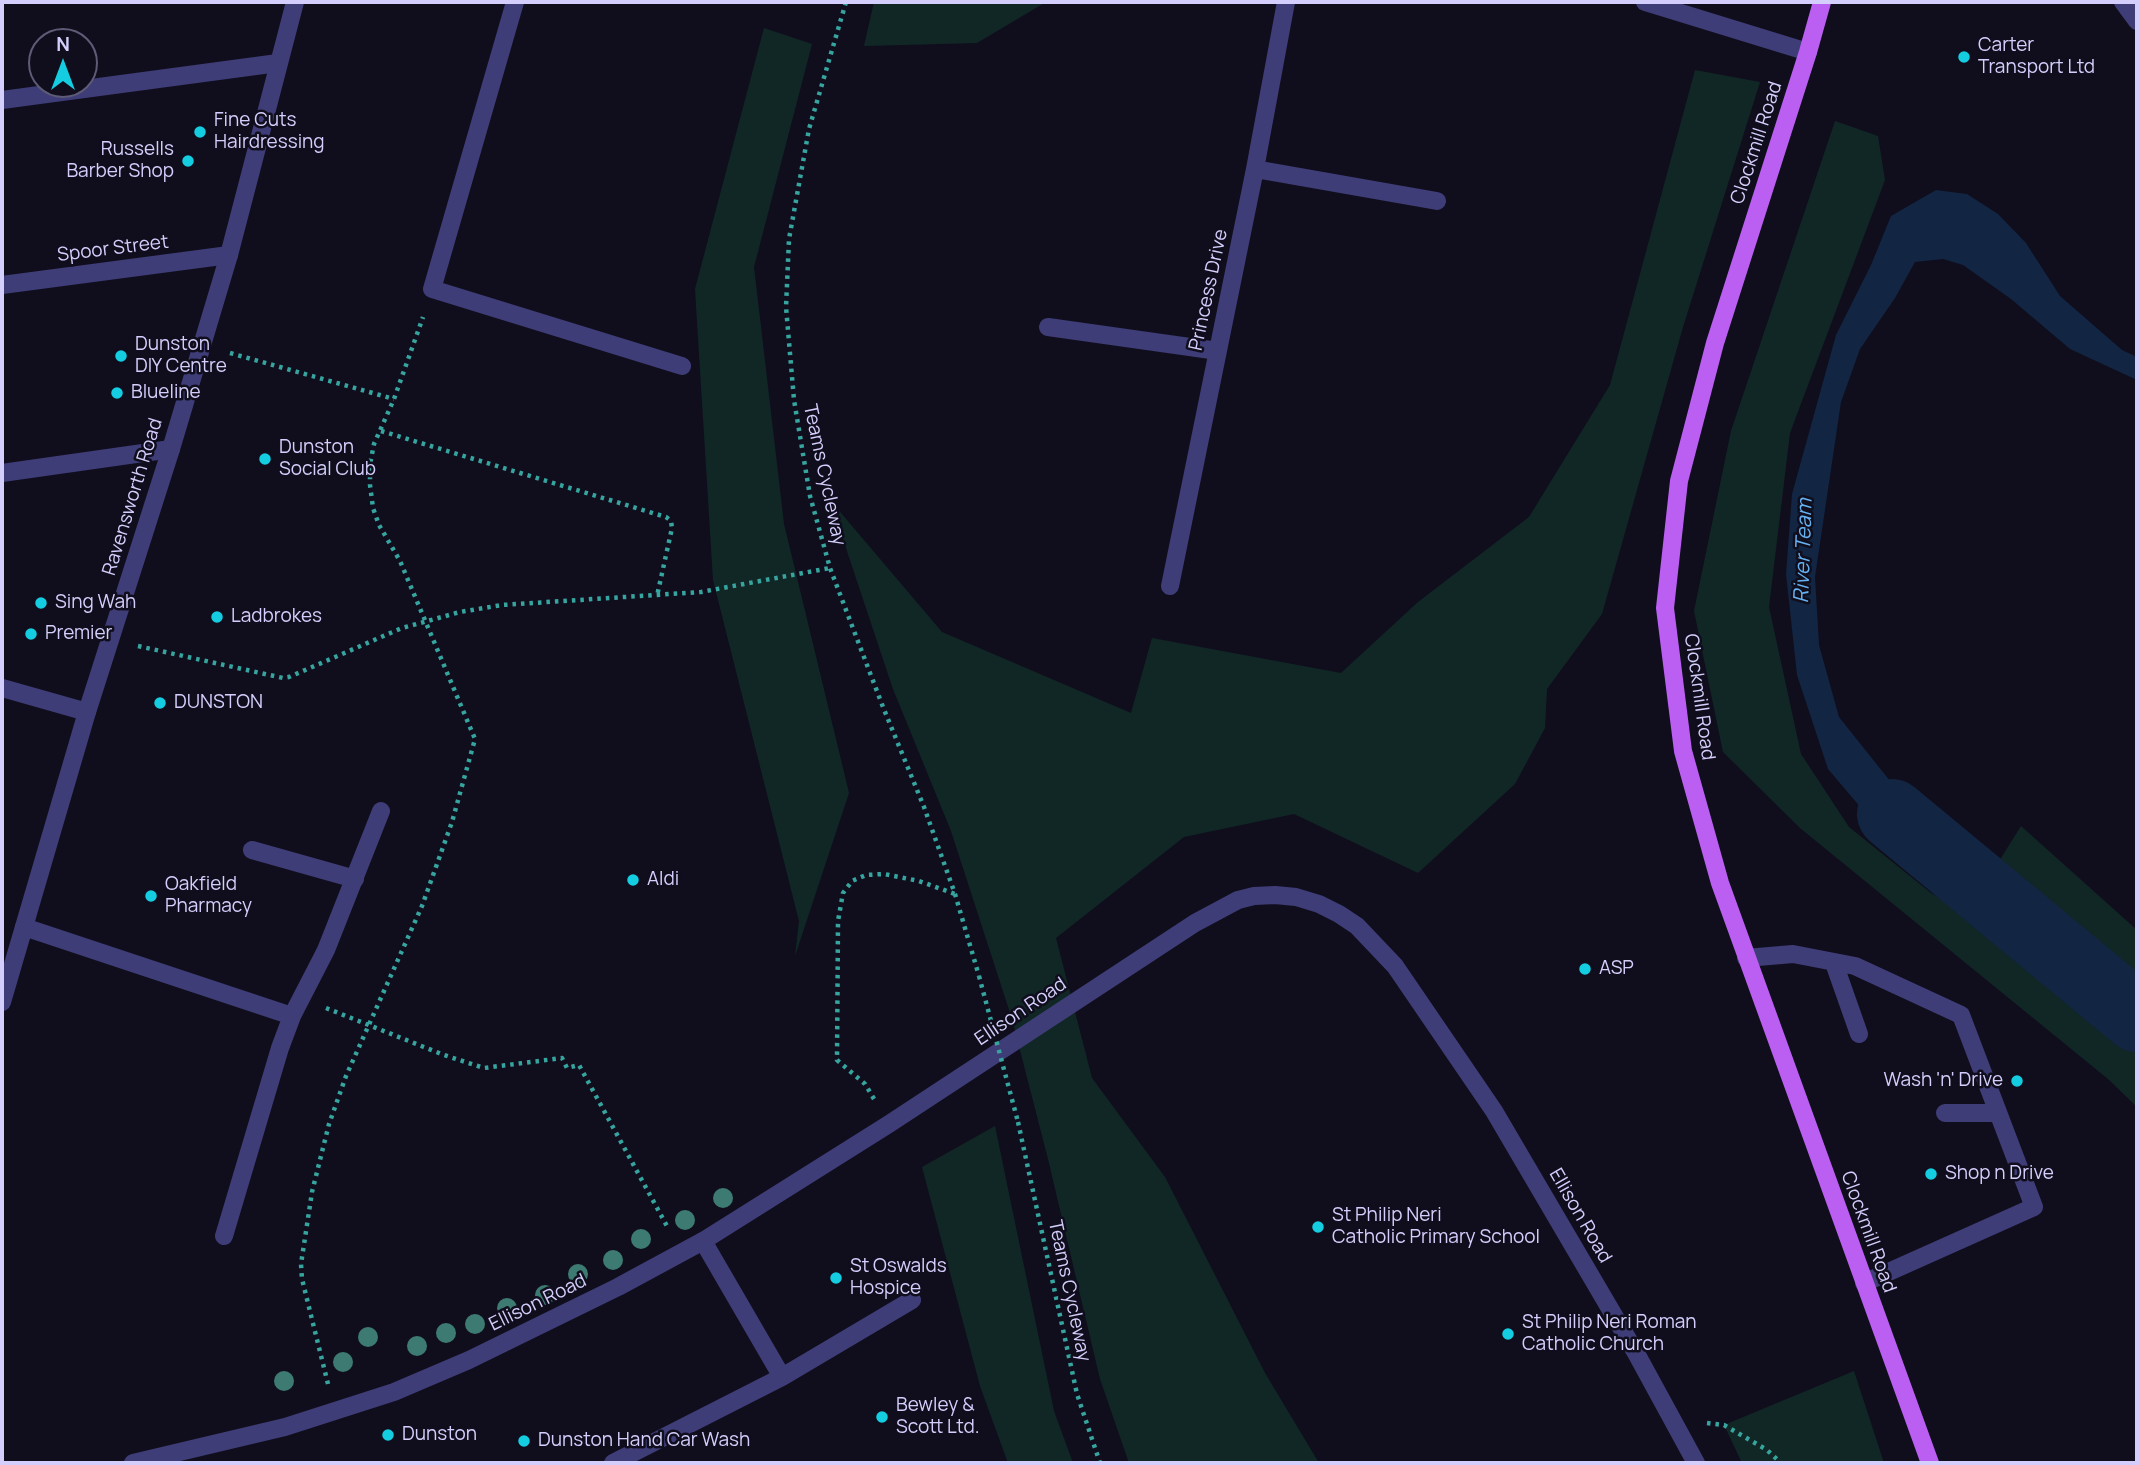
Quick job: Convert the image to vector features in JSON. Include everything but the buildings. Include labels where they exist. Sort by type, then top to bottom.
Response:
[{"type":"main road","name":"Clockmill Road","points":[[1822,2],[1715,343],[1679,481],[1665,608],[1683,751],[1720,883],[1930,1463]]},
{"type":"street","name":"Ravensworth Road","points":[[2,1002],[229,255],[295,2]]},
{"type":"street","points":[[515,2],[432,289],[682,366]]},
{"type":"street","name":"Princess Drive","points":[[1170,586],[1255,169],[1286,2]]},
{"type":"street","points":[[1645,2],[1808,52]]},
{"type":"street","points":[[2123,2],[2137,22]]},
{"type":"street","points":[[2,100],[278,64]]},
{"type":"street","points":[[1255,169],[1437,201]]},
{"type":"street","name":"Spoor Street","points":[[2,285],[229,255]]},
{"type":"street","points":[[1048,327],[1218,351]]},
{"type":"street","points":[[2,473],[171,449]]},
{"type":"street","points":[[2,688],[88,712]]},
{"type":"street","points":[[224,1236],[280,1048],[292,1016],[326,950],[380,811]]},
{"type":"street","points":[[252,850],[355,879]]},
{"type":"street","name":"Ellison Road","points":[[133,1463],[285,1427],[394,1392],[482,1354],[703,1241],[889,1124],[1214,912],[1238,900],[1275,894],[1319,904],[1339,914],[1357,926],[1395,966],[1501,1122],[1636,1353],[1696,1463]]},
{"type":"street","points":[[24,927],[292,1016]]},
{"type":"street","points":[[1746,958],[1793,954],[1855,966],[1961,1015],[2034,1207],[1864,1283]]},
{"type":"street","points":[[1834,963],[1858,1034]]},
{"type":"street","points":[[1945,1113],[1998,1113]]},
{"type":"street","points":[[703,1241],[782,1377]]},
{"type":"street","points":[[613,1463],[782,1377],[912,1300]]},
{"type":"path","name":"Teams Cycleway","points":[[846,2],[808,129],[789,239],[786,307],[796,414],[810,496],[830,568],[924,807],[955,894],[1018,1122],[1077,1394],[1100,1463]]},
{"type":"path","points":[[201,345],[394,399]]},
{"type":"path","points":[[381,431],[666,517],[671,521],[672,528],[657,596]]},
{"type":"path","points":[[110,640],[283,678],[402,628],[460,612],[502,606],[701,592],[830,568]]},
{"type":"path","points":[[889,1124],[865,1084],[837,1060],[838,921],[843,893],[852,881],[866,875],[884,874],[919,881],[955,894]]},
{"type":"path","points":[[303,998],[484,1068],[562,1058],[566,1068],[579,1065],[681,1253]]},
{"type":"path","points":[[1671,1418],[1724,1425],[1767,1450],[1781,1463]]},
{"type":"green space","points":[[874,2],[1046,2],[977,43],[864,46]]},
{"type":"green space","points":[[764,28],[812,44],[754,267],[784,524],[849,793],[795,956],[799,921],[713,580],[695,289]]},
{"type":"green space","points":[[1695,70],[1760,82],[1683,327],[1602,614],[1547,689],[1545,728],[1515,784],[1418,873],[1294,814],[1184,837],[1056,938],[1092,1078],[1165,1177],[1265,1373],[1319,1463],[1129,1463],[1100,1379],[1012,1019],[951,831],[893,689],[830,500],[942,632],[1131,713],[1152,638],[1341,673],[1418,602],[1529,517],[1610,385]]},
{"type":"green space","points":[[1835,121],[1878,136],[1885,180],[1790,433],[1769,607],[1801,754],[1849,827],[1931,893],[1966,914],[2021,826],[2137,930],[2137,1107],[2108,1079],[1800,828],[1723,752],[1694,611],[1731,431]]},
{"type":"green space","points":[[995,1126],[1054,1411],[1073,1463],[1008,1463],[980,1386],[922,1167]]},
{"type":"green space","points":[[1854,1371],[1884,1463],[1742,1463],[1724,1425]]},
{"type":"water","points":[[1936,190],[1967,194],[1998,214],[2026,243],[2060,296],[2122,350],[2137,357],[2137,380],[2070,349],[2011,299],[1963,265],[1943,259],[1915,262],[1895,298],[1860,349],[1841,402],[1815,577],[1819,645],[1839,717],[1902,796],[1976,864],[1955,892],[1873,822],[1828,769],[1797,675],[1786,574],[1792,494],[1836,335],[1871,265],[1891,216]]},
{"type":"waterway","name":"River Team","points":[[1892,814],[2137,1017]]},
{"type":"place","name":"Carter Transport Ltd","points":[[1964,57]]},
{"type":"place","name":"Fine Cuts Hairdressing","points":[[200,132]]},
{"type":"place","name":"Russells Barber Shop","points":[[188,161]]},
{"type":"place","name":"Dunston DIY Centre","points":[[121,356]]},
{"type":"place","name":"Blueline","points":[[117,393]]},
{"type":"place","name":"Dunston Social Club","points":[[265,459]]},
{"type":"place","name":"Sing Wah","points":[[41,603]]},
{"type":"place","name":"Ladbrokes","points":[[217,617]]},
{"type":"place","name":"Premier","points":[[31,634]]},
{"type":"place","name":"DUNSTON","points":[[160,703]]},
{"type":"place","name":"Aldi","points":[[633,880]]},
{"type":"place","name":"Oakfield Pharmacy","points":[[151,896]]},
{"type":"place","name":"ASP","points":[[1585,969]]},
{"type":"place","name":"Wash 'n' Drive","points":[[2017,1081]]},
{"type":"place","name":"Shop n Drive","points":[[1931,1174]]},
{"type":"place","name":"St Philip Neri Catholic Primary School","points":[[1318,1227]]},
{"type":"place","name":"St Oswalds Hospice","points":[[836,1278]]},
{"type":"place","name":"St Philip Neri Roman Catholic Church","points":[[1508,1334]]},
{"type":"place","name":"Bewley & Scott Ltd.","points":[[882,1417]]},
{"type":"place","name":"Dunston","points":[[388,1435]]},
{"type":"place","name":"Dunston Hand Car Wash","points":[[524,1441]]}]
